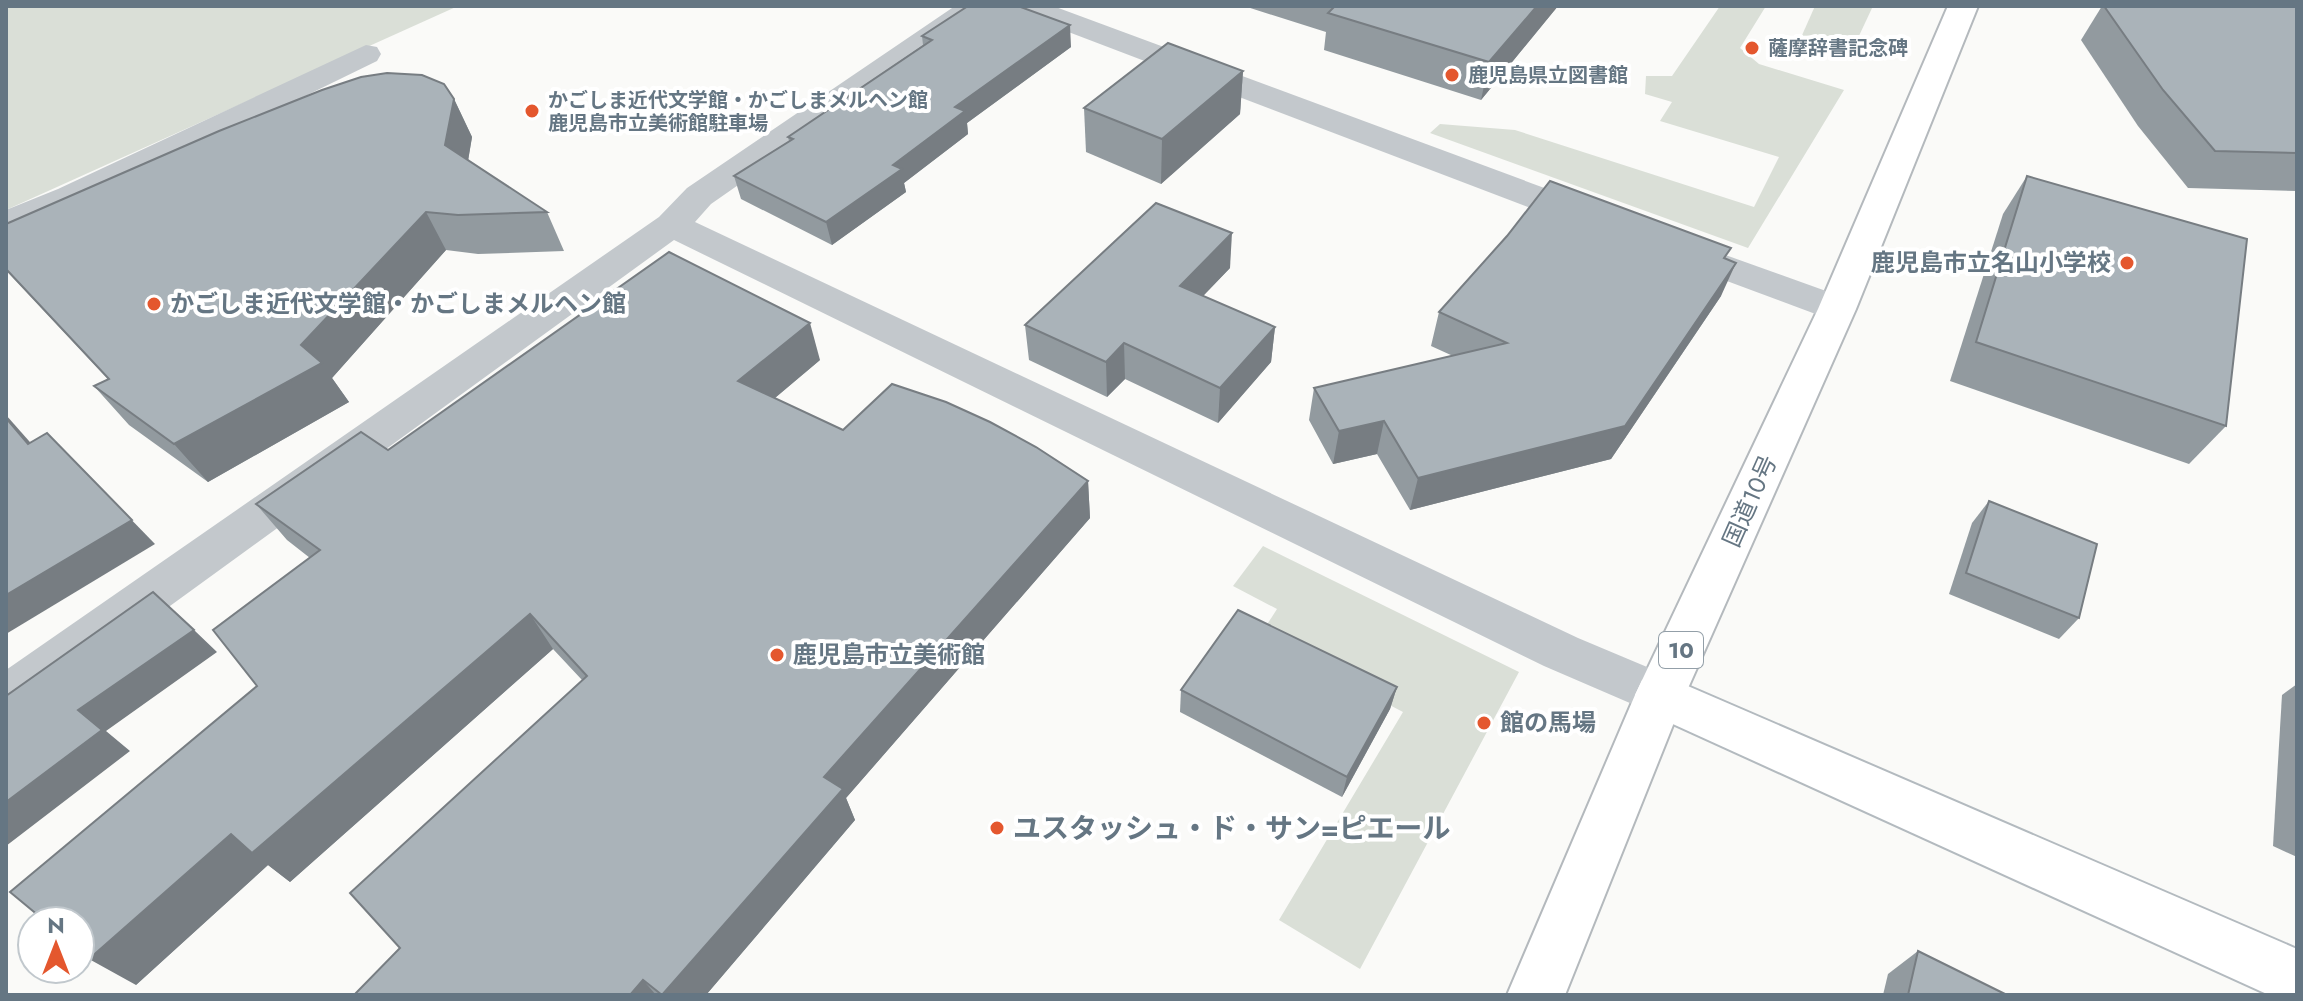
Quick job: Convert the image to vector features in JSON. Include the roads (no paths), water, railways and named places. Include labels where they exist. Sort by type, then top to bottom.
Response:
[{"type":"main road","name":"国道10号","points":[[1536,995],[1660,695],[1837,309],[1963,6]]},
{"type":"main road","points":[[1660,695],[2297,978]]},
{"type":"street","points":[[6,697],[672,225],[699,196],[973,7],[983,6]]},
{"type":"street","points":[[1026,6],[1837,309]]},
{"type":"street","points":[[6,223],[70,197],[366,54]]},
{"type":"street","points":[[672,225],[1548,646],[1660,695]]},
{"type":"place","name":"薩摩辞書記念碑","points":[[1752,48]]},
{"type":"place","name":"鹿児島県立図書館","points":[[1452,75]]},
{"type":"place","name":"かごしま近代文学館・かごしまメルヘン館 鹿児島市立美術館駐車場","points":[[532,111]]},
{"type":"place","name":"鹿児島市立名山小学校","points":[[2127,263]]},
{"type":"place","name":"かごしま近代文学館・かごしまメルヘン館","points":[[154,304]]},
{"type":"place","name":"鹿児島市立美術館","points":[[777,655]]},
{"type":"place","name":"館の馬場","points":[[1484,723]]},
{"type":"place","name":"ユスタッシュ・ド・サン=ピエール","points":[[997,828]]}]
